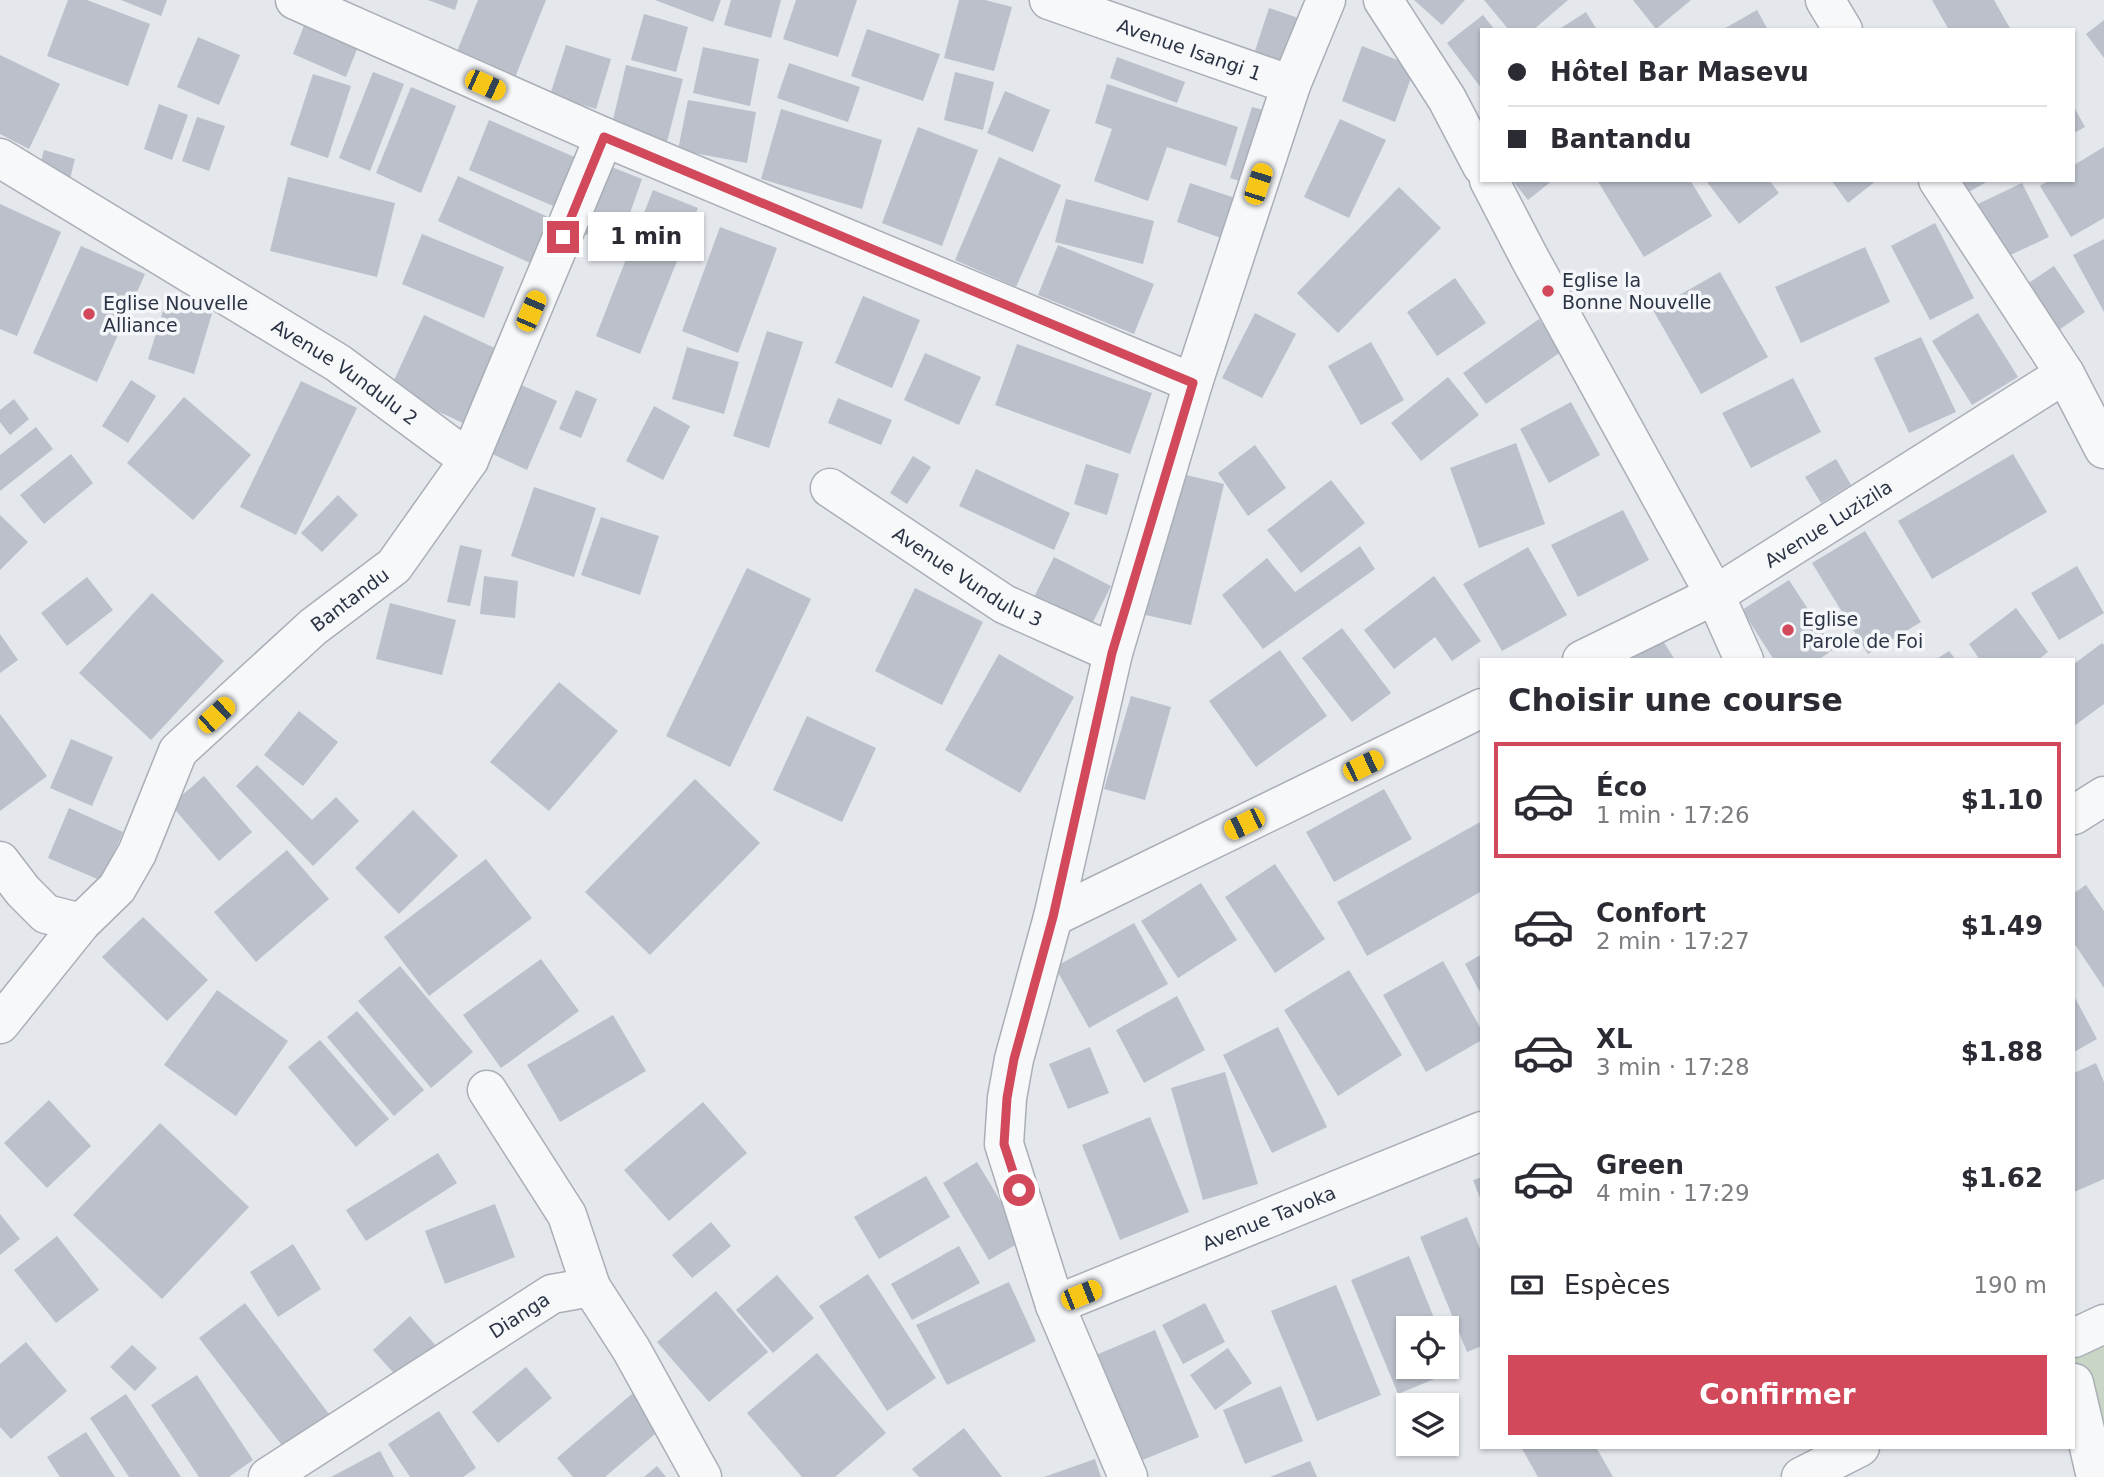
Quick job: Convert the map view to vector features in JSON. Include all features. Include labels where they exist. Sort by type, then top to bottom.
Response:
[{"type":"street","points":[[295,0],[604,137],[1193,383]]},
{"type":"street","name":"Avenue Isangi 1","points":[[1049,0],[1291,85]]},
{"type":"street","points":[[1128,1477],[1055,1305],[1004,1144],[1007,1098],[1014,1059],[1053,917],[1112,653],[1193,383],[1291,85],[1326,0]]},
{"type":"street","points":[[1383,0],[1447,99],[1480,162]]},
{"type":"street","points":[[1825,0],[1842,28]]},
{"type":"street","name":"Bantandu","points":[[0,1024],[81,923],[117,888],[137,853],[178,751],[313,627],[394,566],[469,460],[604,137]]},
{"type":"street","name":"Avenue Vundulu 2","points":[[0,158],[338,363],[469,460]]},
{"type":"street","points":[[1490,182],[1715,595],[1743,658]]},
{"type":"street","points":[[1939,182],[2065,374],[2104,449]]},
{"type":"street","name":"Avenue Luzizila","points":[[1586,658],[1715,595],[2065,374]]},
{"type":"street","name":"Avenue Vundulu 3","points":[[830,488],[1004,604],[1112,653]]},
{"type":"street","points":[[1053,917],[1480,709]]},
{"type":"street","points":[[2075,814],[2104,796]]},
{"type":"street","points":[[0,862],[46,914],[81,923]]},
{"type":"street","points":[[487,1090],[567,1215],[591,1287],[631,1349],[702,1477]]},
{"type":"street","name":"Avenue Tavoka","points":[[1055,1305],[1480,1132]]},
{"type":"street","name":"Dianga","points":[[268,1477],[552,1294],[591,1287]]},
{"type":"street","points":[[2075,1338],[2104,1324]]},
{"type":"street","points":[[2075,1388],[2096,1477]]},
{"type":"street","points":[[1801,1477],[1856,1449]]},
{"type":"green space","points":[[2104,1323],[2104,1430],[2075,1366],[2075,1338]]},
{"type":"building","points":[[68,0],[87,0],[150,24],[128,86],[47,56]]},
{"type":"building","points":[[121,0],[167,0],[161,16]]},
{"type":"building","points":[[428,0],[458,0],[455,10]]},
{"type":"building","points":[[478,0],[546,0],[514,80],[455,56]]},
{"type":"building","points":[[655,0],[721,0],[713,22]]},
{"type":"building","points":[[731,0],[781,0],[771,38],[724,25]]},
{"type":"building","points":[[796,0],[857,0],[838,57],[783,39]]},
{"type":"building","points":[[959,0],[985,0],[1012,7],[994,71],[944,58]]},
{"type":"building","points":[[1414,0],[1465,0],[1442,25]]},
{"type":"building","points":[[1484,0],[1568,0],[1535,28],[1507,28]]},
{"type":"building","points":[[1633,0],[1691,0],[1657,28]]},
{"type":"building","points":[[1932,0],[1994,0],[2010,28],[1948,28]]},
{"type":"building","points":[[1269,8],[1301,19],[1283,74],[1251,63]]},
{"type":"building","points":[[1757,10],[1767,28],[1726,28]]},
{"type":"building","points":[[1586,12],[1596,28],[1561,28]]},
{"type":"building","points":[[644,14],[688,27],[676,72],[631,60]]},
{"type":"building","points":[[1483,15],[1493,28],[1480,28],[1480,86],[1447,43]]},
{"type":"building","points":[[2104,20],[2104,58],[2086,34]]},
{"type":"building","points":[[305,23],[359,44],[346,77],[293,54]]},
{"type":"building","points":[[867,29],[940,54],[923,101],[851,76]]},
{"type":"building","points":[[198,37],[240,55],[219,105],[177,87]]},
{"type":"building","points":[[566,45],[611,59],[596,109],[550,95]]},
{"type":"building","points":[[1362,46],[1415,67],[1395,122],[1342,101]]},
{"type":"building","points":[[703,47],[759,59],[750,106],[693,93]]},
{"type":"building","points":[[0,55],[60,84],[29,149],[0,134]]},
{"type":"building","points":[[1117,57],[1185,82],[1177,103],[1110,78]]},
{"type":"building","points":[[789,63],[860,87],[848,122],[777,98]]},
{"type":"building","points":[[626,65],[683,79],[667,142],[611,128]]},
{"type":"building","points":[[373,72],[404,84],[370,171],[339,158]]},
{"type":"building","points":[[955,72],[994,82],[983,130],[944,120]]},
{"type":"building","points":[[313,74],[351,86],[328,158],[290,145]]},
{"type":"building","points":[[1107,84],[1238,127],[1226,166],[1167,147],[1148,201],[1094,181],[1112,129],[1095,123]]},
{"type":"building","points":[[411,87],[456,106],[421,193],[376,173]]},
{"type":"building","points":[[1005,91],[1050,110],[1033,152],[987,133]]},
{"type":"building","points":[[688,100],[756,112],[747,163],[678,150]]},
{"type":"building","points":[[159,104],[188,115],[172,160],[144,149]]},
{"type":"building","points":[[1252,107],[1275,113],[1253,185],[1230,178]]},
{"type":"building","points":[[781,109],[882,140],[862,209],[761,179]]},
{"type":"building","points":[[2075,109],[2085,127],[2075,132]]},
{"type":"building","points":[[197,117],[225,126],[209,171],[182,161]]},
{"type":"building","points":[[1340,119],[1386,140],[1349,218],[1304,197]]},
{"type":"building","points":[[489,120],[586,162],[565,211],[469,170]]},
{"type":"building","points":[[918,127],[978,150],[942,246],[882,223]]},
{"type":"building","points":[[2104,147],[2104,218],[2071,237],[2040,186],[2046,182],[2075,182],[2075,164]]},
{"type":"building","points":[[44,150],[75,159],[69,183],[38,174]]},
{"type":"building","points":[[999,157],[1061,185],[1016,287],[955,260]]},
{"type":"building","points":[[609,166],[642,179],[618,247],[585,234]]},
{"type":"building","points":[[458,176],[559,222],[539,267],[438,221]]},
{"type":"building","points":[[288,177],[395,203],[377,277],[270,251]]},
{"type":"building","points":[[1514,182],[1550,182],[1528,200]]},
{"type":"building","points":[[1598,182],[1691,182],[1712,216],[1644,257]]},
{"type":"building","points":[[1707,182],[1771,182],[1779,193],[1739,224]]},
{"type":"building","points":[[1832,182],[1874,182],[1848,203]]},
{"type":"building","points":[[1961,182],[1986,182],[1967,193]]},
{"type":"building","points":[[1190,183],[1235,198],[1221,238],[1177,222]]},
{"type":"building","points":[[2022,183],[2049,237],[2004,258],[1978,204]]},
{"type":"building","points":[[1399,187],[1441,228],[1338,333],[1297,293]]},
{"type":"building","points":[[653,190],[698,208],[640,354],[596,336]]},
{"type":"building","points":[[1066,199],[1154,221],[1143,264],[1055,242]]},
{"type":"building","points":[[0,204],[61,232],[17,336],[0,329]]},
{"type":"building","points":[[1935,223],[1974,298],[1930,320],[1891,246]]},
{"type":"building","points":[[720,227],[777,248],[738,353],[682,331]]},
{"type":"building","points":[[422,234],[504,267],[484,318],[402,284]]},
{"type":"building","points":[[2104,239],[2104,312],[2073,255]]},
{"type":"building","points":[[1058,245],[1154,284],[1134,334],[1038,295]]},
{"type":"building","name":"Eglise Nouvelle Alliance","points":[[81,246],[145,274],[97,382],[33,353]]},
{"type":"building","points":[[1865,247],[1890,302],[1801,343],[1775,287]]},
{"type":"building","points":[[2054,266],[2085,312],[2047,338],[2015,292]]},
{"type":"building","points":[[1720,272],[1768,357],[1701,394],[1653,310]]},
{"type":"building","points":[[1455,278],[1486,323],[1437,356],[1407,312]]},
{"type":"building","points":[[168,295],[213,310],[194,374],[148,359]]},
{"type":"building","points":[[863,296],[920,320],[892,388],[835,363]]},
{"type":"building","points":[[1255,313],[1296,334],[1262,398],[1222,378]]},
{"type":"building","points":[[1978,313],[2018,377],[1972,405],[1932,341]]},
{"type":"building","points":[[424,315],[499,350],[465,424],[390,389]]},
{"type":"building","points":[[1539,319],[1562,351],[1486,404],[1463,373]]},
{"type":"building","points":[[767,331],[803,342],[769,448],[733,436]]},
{"type":"building","points":[[1921,337],[1956,412],[1909,433],[1874,358]]},
{"type":"building","points":[[1371,342],[1404,400],[1361,425],[1328,366]]},
{"type":"building","points":[[1017,344],[1152,393],[1130,454],[995,405]]},
{"type":"building","points":[[687,347],[739,362],[724,414],[672,399]]},
{"type":"building","points":[[925,353],[981,377],[959,425],[904,400]]},
{"type":"building","points":[[1448,377],[1479,415],[1421,461],[1391,423]]},
{"type":"building","points":[[1793,378],[1821,432],[1751,468],[1722,413]]},
{"type":"building","points":[[131,380],[156,396],[128,443],[102,426]]},
{"type":"building","points":[[301,381],[357,408],[296,535],[240,507]]},
{"type":"building","points":[[519,384],[557,401],[527,470],[488,452]]},
{"type":"building","points":[[576,390],[597,399],[581,438],[559,429]]},
{"type":"building","points":[[184,397],[251,455],[193,520],[127,463]]},
{"type":"building","points":[[838,398],[892,420],[881,445],[828,423]]},
{"type":"building","points":[[14,399],[29,419],[10,435],[0,422],[0,410]]},
{"type":"building","points":[[1571,402],[1600,455],[1549,483],[1520,429]]},
{"type":"building","points":[[654,406],[690,426],[663,480],[626,461]]},
{"type":"building","points":[[36,427],[53,449],[0,491],[0,455]]},
{"type":"building","points":[[1516,443],[1545,524],[1479,548],[1450,468]]},
{"type":"building","points":[[1255,445],[1286,488],[1248,516],[1218,473]]},
{"type":"building","points":[[71,454],[93,483],[44,524],[20,495]]},
{"type":"building","points":[[2013,454],[2047,512],[1932,579],[1898,521]]},
{"type":"building","points":[[913,456],[931,467],[907,504],[890,493]]},
{"type":"building","points":[[1836,459],[1851,485],[1821,503],[1805,477]]},
{"type":"building","points":[[1086,464],[1119,474],[1107,515],[1074,504]]},
{"type":"building","points":[[976,469],[1070,513],[1054,550],[959,506]]},
{"type":"building","points":[[1174,472],[1224,484],[1191,625],[1141,614]]},
{"type":"building","points":[[1331,480],[1365,523],[1301,573],[1267,530]]},
{"type":"building","points":[[534,487],[596,508],[574,577],[511,556]]},
{"type":"building","points":[[338,495],[358,515],[322,552],[301,533]]},
{"type":"building","points":[[1623,510],[1649,560],[1578,597],[1551,545]]},
{"type":"building","points":[[0,515],[28,542],[0,570]]},
{"type":"building","points":[[601,517],[659,536],[640,595],[581,575]]},
{"type":"building","points":[[1865,531],[1921,622],[1868,654],[1812,563]]},
{"type":"building","points":[[460,545],[482,550],[470,606],[447,602]]},
{"type":"building","points":[[1360,546],[1375,569],[1263,649],[1222,595],[1267,558],[1295,592]]},
{"type":"building","points":[[1528,547],[1567,615],[1502,651],[1463,584]]},
{"type":"building","points":[[1054,557],[1111,586],[1089,630],[1032,601]]},
{"type":"building","points":[[2077,566],[2104,613],[2059,640],[2031,593]]},
{"type":"building","points":[[747,568],[811,599],[730,767],[666,736]]},
{"type":"building","points":[[484,576],[518,581],[515,618],[480,614]]},
{"type":"building","points":[[1434,576],[1481,641],[1452,661],[1435,637],[1394,669],[1364,630]]},
{"type":"building","points":[[87,577],[113,610],[67,646],[41,613]]},
{"type":"building","name":"Eglise Parole de Foi","points":[[1789,580],[1834,649],[1821,658],[1773,658],[1742,610]]},
{"type":"building","points":[[915,588],[983,622],[942,705],[875,671]]},
{"type":"building","points":[[152,593],[224,661],[151,740],[79,673]]},
{"type":"building","points":[[390,603],[456,620],[442,675],[376,659]]},
{"type":"building","points":[[2016,608],[2048,652],[2040,658],[1979,658],[1969,644]]},
{"type":"building","points":[[1342,628],[1391,693],[1352,722],[1302,658]]},
{"type":"building","points":[[1658,633],[1674,658],[1616,658]]},
{"type":"building","points":[[0,634],[18,660],[0,673]]},
{"type":"building","points":[[2102,643],[2104,645],[2104,704],[2075,725],[2075,663]]},
{"type":"building","points":[[1280,650],[1327,716],[1256,767],[1209,701]]},
{"type":"building","points":[[1949,651],[1954,658],[1938,658]]},
{"type":"building","points":[[999,654],[1074,697],[1020,793],[945,750]]},
{"type":"building","points":[[559,682],[618,731],[549,811],[490,762]]},
{"type":"building","points":[[1131,696],[1171,707],[1145,800],[1104,789]]},
{"type":"building","points":[[299,711],[338,742],[303,786],[264,755]]},
{"type":"building","points":[[0,714],[47,776],[0,811]]},
{"type":"building","points":[[807,716],[876,748],[842,822],[773,790]]},
{"type":"building","points":[[71,739],[113,757],[92,806],[50,788]]},
{"type":"building","points":[[257,765],[312,820],[336,797],[359,821],[313,866],[236,786]]},
{"type":"building","points":[[204,776],[252,832],[219,861],[171,805]]},
{"type":"building","points":[[695,779],[760,843],[650,955],[585,892]]},
{"type":"building","points":[[1384,789],[1412,839],[1334,882],[1306,832]]},
{"type":"building","points":[[69,808],[123,832],[102,881],[48,858]]},
{"type":"building","points":[[413,810],[458,856],[399,914],[355,868]]},
{"type":"building","points":[[1480,822],[1480,892],[1367,956],[1337,902]]},
{"type":"building","points":[[287,850],[329,899],[256,962],[214,912]]},
{"type":"building","points":[[486,859],[532,918],[429,996],[384,937]]},
{"type":"building","points":[[1275,864],[1325,939],[1275,973],[1225,897]]},
{"type":"building","points":[[1201,883],[1237,940],[1178,978],[1141,921]]},
{"type":"building","points":[[2086,885],[2104,911],[2104,988],[2075,944],[2075,892]]},
{"type":"building","points":[[143,917],[208,980],[167,1021],[102,957]]},
{"type":"building","points":[[1134,923],[1168,984],[1089,1028],[1055,967]]},
{"type":"building","points":[[1480,955],[1480,992],[1465,964]]},
{"type":"building","points":[[541,959],[579,1011],[501,1068],[463,1015]]},
{"type":"building","points":[[1443,961],[1480,1027],[1480,1041],[1426,1072],[1383,995]]},
{"type":"building","points":[[400,966],[473,1052],[431,1088],[358,1001]]},
{"type":"building","points":[[1349,970],[1402,1055],[1338,1096],[1284,1010]]},
{"type":"building","points":[[217,990],[288,1041],[236,1116],[164,1065]]},
{"type":"building","points":[[1177,996],[1205,1050],[1144,1083],[1116,1030]]},
{"type":"building","points":[[2075,998],[2097,1039],[2075,1051]]},
{"type":"building","points":[[357,1011],[424,1090],[394,1116],[327,1037]]},
{"type":"building","points":[[613,1015],[646,1071],[560,1122],[527,1065]]},
{"type":"building","points":[[1278,1027],[1327,1127],[1272,1153],[1223,1055]]},
{"type":"building","points":[[320,1040],[389,1119],[356,1147],[288,1067]]},
{"type":"building","points":[[1090,1047],[1109,1093],[1068,1109],[1049,1064]]},
{"type":"building","points":[[2096,1063],[2104,1082],[2104,1179],[2075,1192],[2075,1073]]},
{"type":"building","points":[[1225,1072],[1258,1184],[1203,1200],[1171,1088]]},
{"type":"building","points":[[49,1100],[91,1146],[47,1188],[4,1143]]},
{"type":"building","points":[[703,1102],[747,1153],[669,1221],[624,1170]]},
{"type":"building","points":[[1150,1117],[1189,1212],[1120,1240],[1082,1145]]},
{"type":"building","points":[[160,1123],[249,1207],[162,1299],[73,1215]]},
{"type":"building","points":[[438,1153],[457,1183],[366,1241],[346,1210]]},
{"type":"building","points":[[977,1162],[1024,1240],[989,1260],[943,1183]]},
{"type":"building","points":[[926,1176],[950,1217],[879,1259],[854,1217]]},
{"type":"building","points":[[1480,1178],[1480,1198],[1473,1180]]},
{"type":"building","points":[[495,1204],[515,1257],[445,1284],[425,1231]]},
{"type":"building","points":[[0,1214],[20,1239],[0,1255]]},
{"type":"building","points":[[1467,1217],[1480,1249],[1480,1347],[1467,1352],[1459,1332],[1459,1316],[1452,1316],[1420,1237]]},
{"type":"building","points":[[711,1222],[731,1246],[692,1278],[672,1255]]},
{"type":"building","points":[[57,1236],[99,1290],[56,1323],[14,1270]]},
{"type":"building","points":[[293,1244],[321,1289],[278,1317],[250,1272]]},
{"type":"building","points":[[959,1246],[980,1283],[912,1320],[891,1284]]},
{"type":"building","points":[[1409,1256],[1433,1316],[1396,1316],[1396,1379],[1434,1379],[1398,1393],[1351,1280]]},
{"type":"building","points":[[868,1274],[936,1378],[887,1411],[819,1306]]},
{"type":"building","points":[[777,1275],[814,1318],[773,1353],[736,1310]]},
{"type":"building","points":[[1009,1282],[1036,1341],[947,1385],[916,1325]]},
{"type":"building","points":[[1336,1285],[1381,1395],[1317,1421],[1271,1311]]},
{"type":"building","points":[[716,1291],[768,1352],[709,1402],[657,1342]]},
{"type":"building","points":[[245,1303],[329,1414],[284,1448],[199,1338]]},
{"type":"building","points":[[1205,1303],[1225,1342],[1183,1364],[1162,1325]]},
{"type":"building","points":[[410,1316],[436,1346],[399,1379],[373,1350]]},
{"type":"building","points":[[1155,1330],[1199,1437],[1140,1461],[1096,1355]]},
{"type":"building","points":[[26,1342],[67,1391],[11,1439],[0,1427],[0,1364]]},
{"type":"building","points":[[132,1345],[157,1368],[135,1391],[110,1367]]},
{"type":"building","points":[[1228,1348],[1252,1383],[1215,1410],[1190,1375]]},
{"type":"building","points":[[817,1353],[886,1433],[835,1477],[802,1477],[747,1413]]},
{"type":"building","points":[[526,1367],[552,1398],[498,1443],[472,1412]]},
{"type":"building","points":[[197,1375],[253,1460],[229,1477],[199,1477],[151,1405]]},
{"type":"building","points":[[1281,1386],[1303,1441],[1245,1464],[1223,1410]]},
{"type":"building","points":[[633,1393],[662,1428],[605,1477],[573,1477],[557,1458]]},
{"type":"building","points":[[126,1394],[181,1477],[129,1477],[90,1418]]},
{"type":"building","points":[[439,1411],[476,1468],[463,1477],[410,1477],[388,1444]]},
{"type":"building","points":[[964,1428],[1002,1477],[919,1477],[912,1469]]},
{"type":"building","points":[[86,1432],[115,1477],[60,1477],[47,1457]]},
{"type":"building","points":[[1522,1449],[1597,1449],[1613,1477],[1538,1477]]},
{"type":"building","points":[[380,1451],[394,1477],[331,1477]]},
{"type":"building","points":[[1095,1459],[1101,1477],[1044,1477]]},
{"type":"building","points":[[1310,1461],[1317,1477],[1270,1477]]},
{"type":"building","points":[[657,1466],[666,1477],[644,1477]]},
{"type":"place","name":"Eglise la Bonne Nouvelle","points":[[1548,291]]},
{"type":"place","name":"Eglise Nouvelle Alliance","points":[[89,314]]},
{"type":"place","name":"Eglise Parole de Foi","points":[[1788,630]]},
{"type":"route","points":[[563,237],[604,137],[1193,383],[1112,653],[1053,917],[1014,1059],[1007,1098],[1004,1144],[1019,1190]]}]
